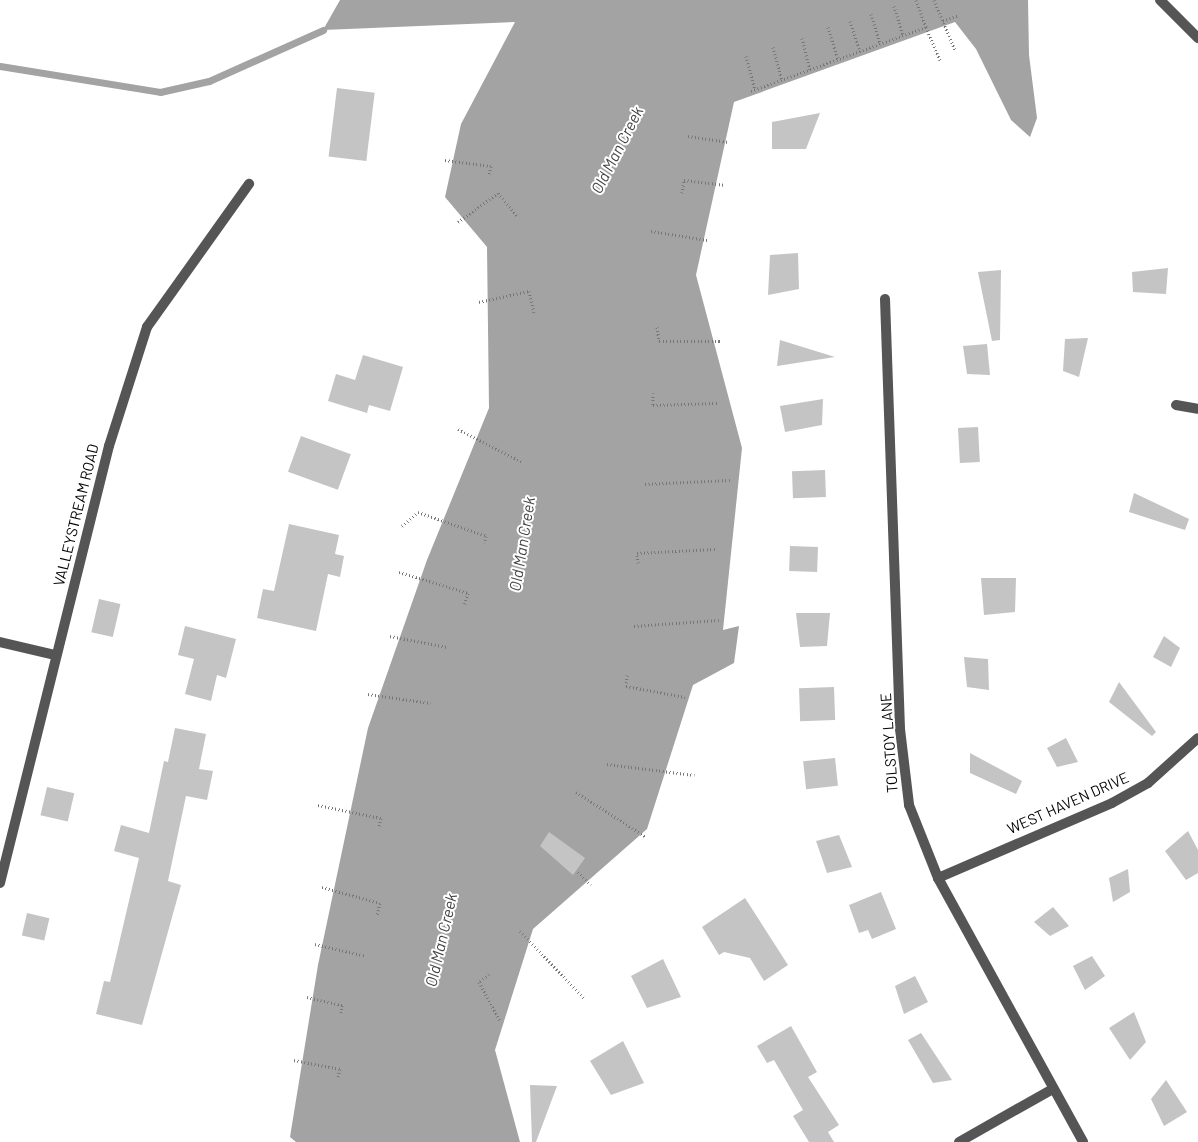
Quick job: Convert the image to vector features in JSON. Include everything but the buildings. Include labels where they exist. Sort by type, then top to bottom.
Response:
[{"type":"street","points":[[1160,0],[1198,38]]},
{"type":"street","name":"VALLEYSTREAM ROAD","points":[[0,883],[55,655],[109,446],[147,327],[249,184]]},
{"type":"street","name":"TOLSTOY LANE","points":[[885,299],[900,729],[909,805],[938,878],[1051,1090],[1083,1142]]},
{"type":"street","points":[[1176,405],[1198,409]]},
{"type":"street","points":[[0,642],[55,655]]},
{"type":"street","name":"WEST HAVEN DRIVE","points":[[938,878],[1112,803],[1148,783],[1198,738]]},
{"type":"street","points":[[959,1142],[1051,1090]]},
{"type":"path","points":[[916,0],[941,62]]},
{"type":"path","points":[[935,0],[955,50]]},
{"type":"path","points":[[894,6],[903,35]]},
{"type":"path","points":[[871,14],[880,43]]},
{"type":"path","points":[[943,21],[959,15]]},
{"type":"path","points":[[850,22],[860,51]]},
{"type":"path","points":[[828,27],[838,59]]},
{"type":"path","points":[[746,56],[753,90],[926,27]]},
{"type":"path","points":[[802,38],[810,69]]},
{"type":"path","points":[[773,47],[782,80]]},
{"type":"path","points":[[688,136],[729,142]]},
{"type":"path","points":[[445,160],[491,166],[489,176]]},
{"type":"path","points":[[682,193],[684,180],[726,185]]},
{"type":"path","points":[[458,222],[498,193],[517,216]]},
{"type":"path","points":[[651,231],[707,240]]},
{"type":"path","points":[[479,302],[529,291],[534,312]]},
{"type":"path","points":[[657,327],[659,341],[720,341]]},
{"type":"path","points":[[653,393],[653,405],[718,403]]},
{"type":"path","points":[[458,429],[522,462]]},
{"type":"path","points":[[645,484],[730,480]]},
{"type":"path","points":[[402,526],[418,512],[486,536],[484,543]]},
{"type":"path","points":[[638,563],[637,553],[715,549]]},
{"type":"path","points":[[399,572],[468,594],[464,605]]},
{"type":"path","points":[[634,626],[719,620]]},
{"type":"path","points":[[390,636],[447,648]]},
{"type":"path","points":[[627,675],[626,686],[685,697]]},
{"type":"path","points":[[368,694],[430,703]]},
{"type":"path","points":[[607,764],[694,774]]},
{"type":"path","points":[[576,792],[646,837]]},
{"type":"path","points":[[318,805],[381,818],[379,827]]},
{"type":"path","points":[[578,872],[591,884]]},
{"type":"path","points":[[322,887],[380,902],[377,915]]},
{"type":"path","points":[[520,931],[584,998]]},
{"type":"path","points":[[315,944],[366,956]]},
{"type":"path","points":[[489,974],[478,982],[500,1021]]},
{"type":"path","points":[[307,998],[342,1004],[342,1013]]},
{"type":"path","points":[[294,1060],[340,1069],[338,1078]]},
{"type":"water","name":"Old Man Creek","points":[[340,0],[1028,0],[1029,55],[1037,118],[1030,137],[1011,120],[976,49],[955,22],[734,102],[696,275],[742,448],[723,630],[739,626],[734,663],[693,685],[647,829],[533,929],[495,1050],[520,1142],[296,1142],[290,1137],[318,965],[368,728],[427,560],[489,408],[487,247],[445,197],[461,124],[515,22],[323,30]]},
{"type":"waterway","points":[[0,66],[160,92],[209,81],[323,30]]}]
